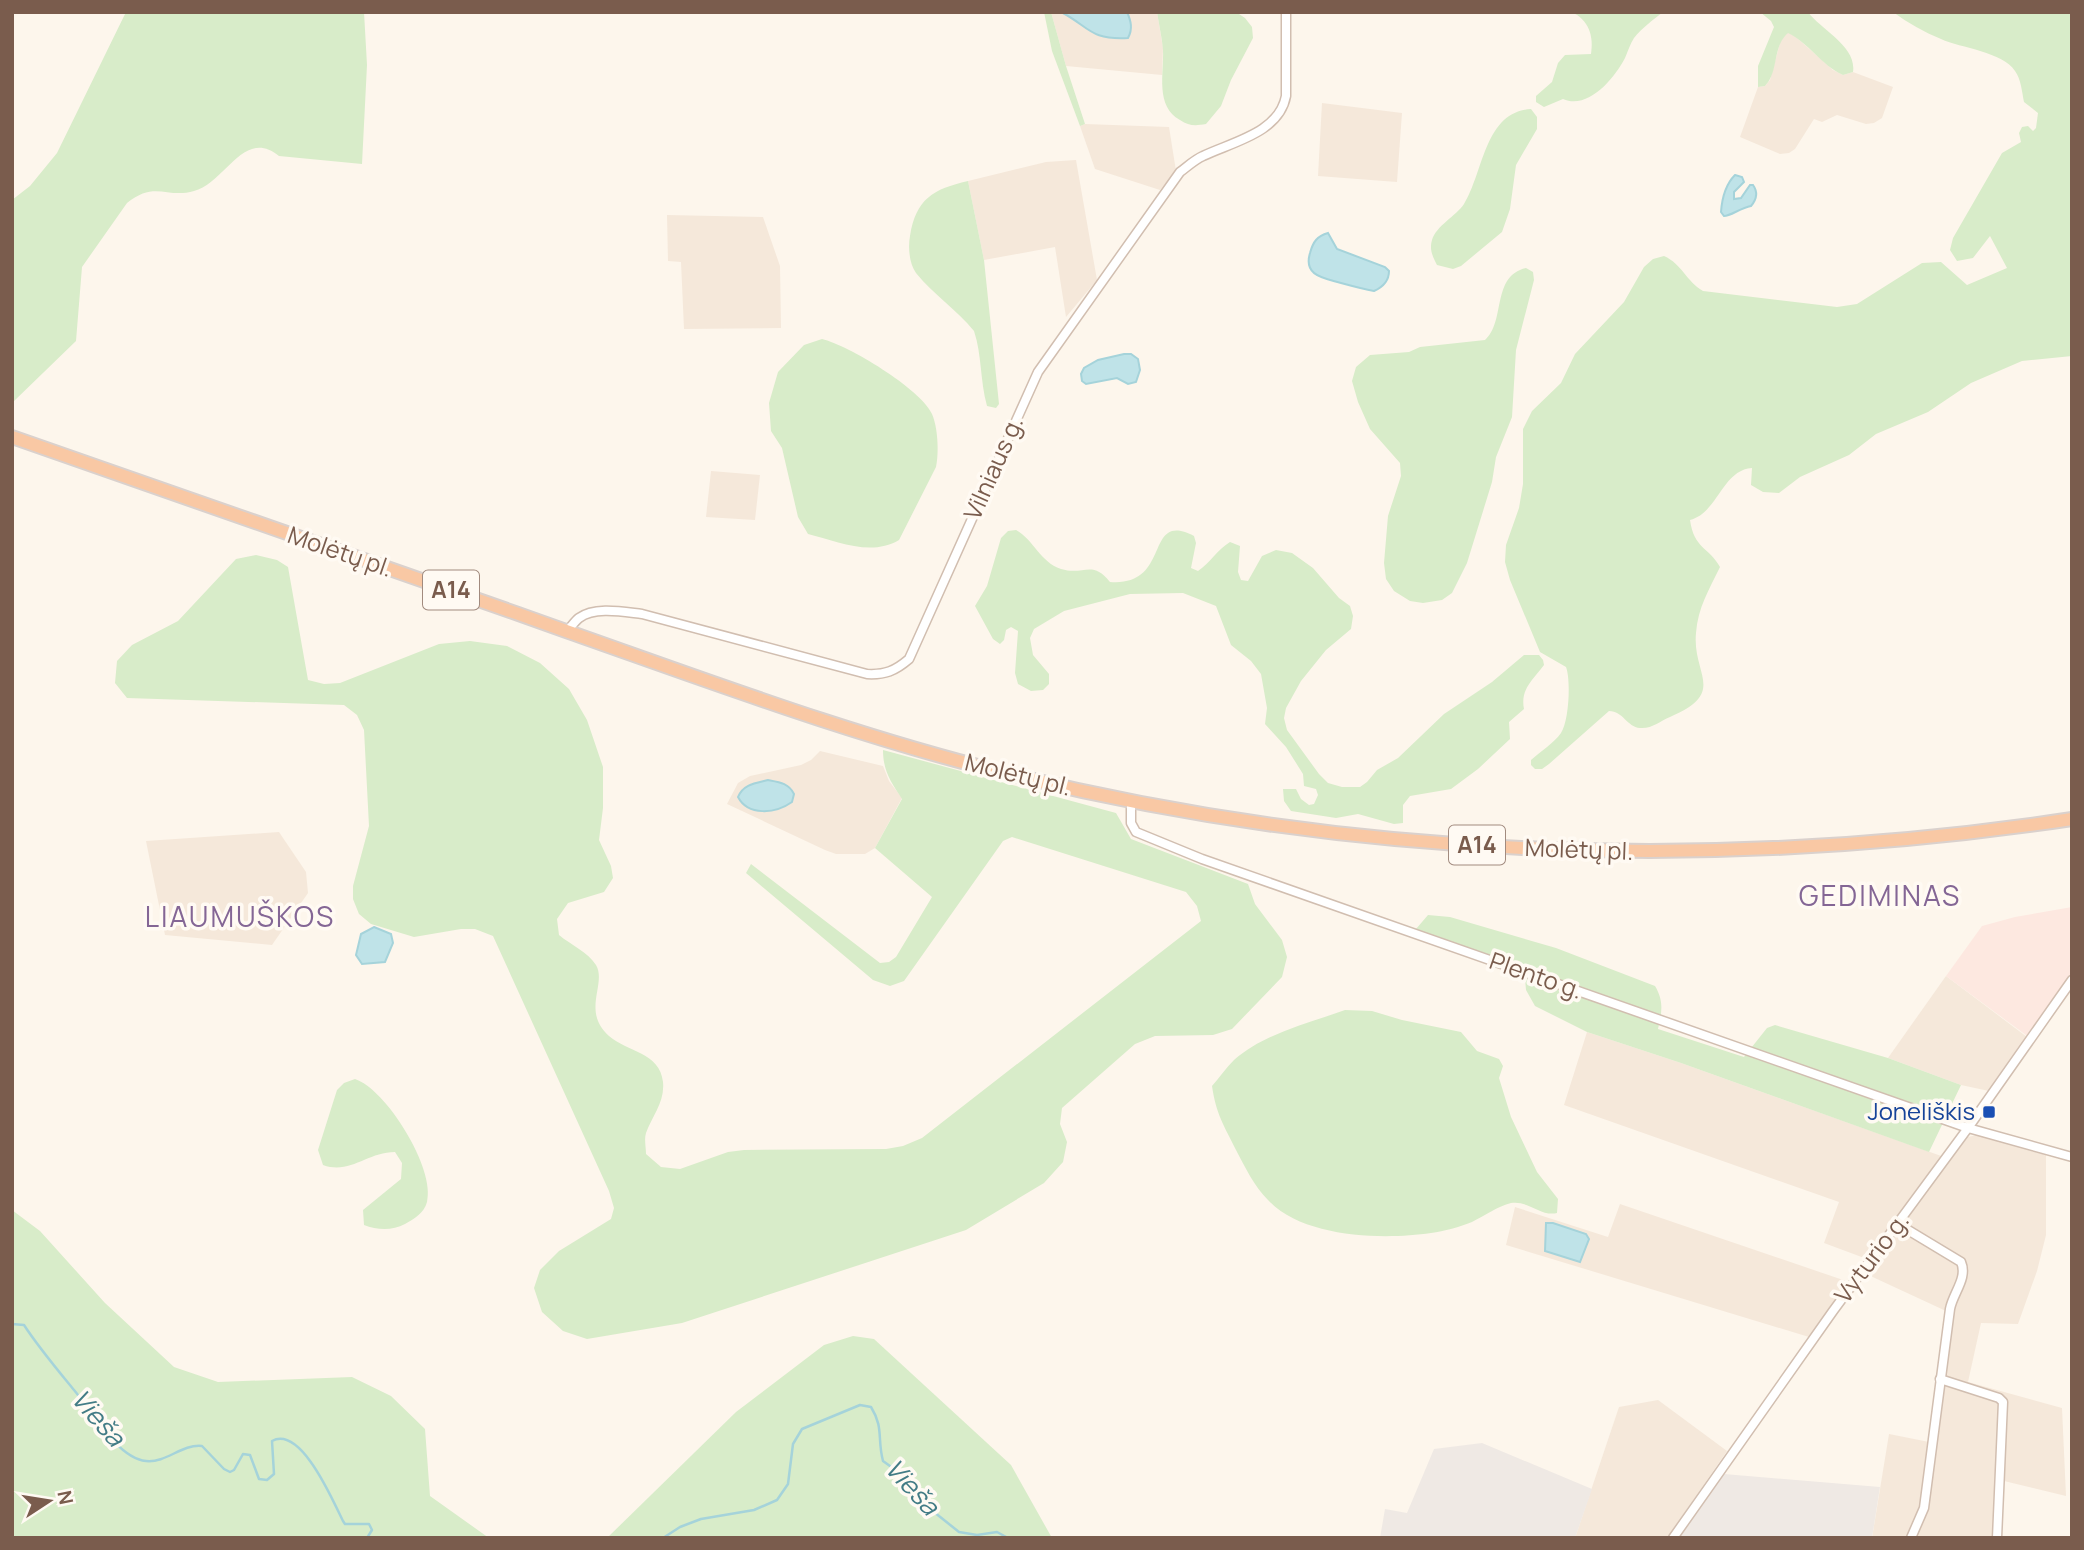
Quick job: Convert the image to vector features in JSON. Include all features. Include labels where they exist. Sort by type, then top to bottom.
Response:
[{"type":"highway","name":"Molėtų pl.","points":[[12,438],[735,691],[890,742],[1013,775],[1131,801],[1316,831],[1595,852],[1802,848],[1995,830],[2072,819]]},
{"type":"street","name":"Vilniaus g.","points":[[567,631],[580,617],[591,613],[611,611],[642,614],[867,674],[888,673],[898,669],[909,659],[1038,372],[1180,172],[1199,158],[1263,129],[1284,107],[1286,12]]},
{"type":"street","name":"Plento g.","points":[[1131,801],[1130,823],[1136,832],[1202,859],[1968,1128]]},
{"type":"street","name":"Vyturio g.","points":[[1672,1538],[2072,980]]},
{"type":"street","points":[[1968,1128],[2072,1157]]},
{"type":"street","points":[[1898,1224],[1961,1262],[1963,1268],[1963,1275],[1952,1299],[1924,1508],[1911,1538]]},
{"type":"street","points":[[1940,1379],[1999,1398],[2003,1402],[1997,1538]]},
{"type":"shaded area","points":[[1051,12],[1157,12],[1163,48],[1162,75],[1066,66]]},
{"type":"shaded area","points":[[1788,32],[1833,70],[1843,75],[1853,72],[1893,87],[1882,118],[1866,124],[1837,115],[1822,122],[1814,119],[1795,149],[1789,153],[1780,154],[1740,137],[1758,87],[1765,86],[1770,80],[1781,39]]},
{"type":"shaded area","points":[[1322,103],[1402,113],[1397,182],[1318,176]]},
{"type":"shaded area","points":[[1080,126],[1169,127],[1176,171],[1160,190],[1095,169]]},
{"type":"shaded area","points":[[1076,160],[1097,280],[1066,317],[1055,247],[984,260],[968,181],[1046,162]]},
{"type":"shaded area","points":[[667,215],[763,217],[780,266],[781,328],[684,329],[681,262],[668,261]]},
{"type":"shaded area","points":[[711,471],[760,475],[755,520],[706,517]]},
{"type":"shaded area","points":[[820,751],[883,766],[889,781],[902,798],[875,848],[865,854],[836,854],[727,804],[738,783],[750,776],[801,765]]},
{"type":"shaded area","points":[[279,832],[306,872],[308,893],[272,945],[165,935],[146,841]]},
{"type":"shaded area","points":[[2072,907],[2072,988],[2034,1041],[1946,976],[1982,926]]},
{"type":"shaded area","points":[[1946,976],[2027,1037],[1989,1091],[1961,1085],[1888,1058]]},
{"type":"shaded area","points":[[1587,1032],[1944,1157],[1867,1259],[1824,1243],[1839,1202],[1564,1105]]},
{"type":"shaded area","points":[[1977,1135],[2046,1155],[2046,1235],[2037,1271],[2018,1324],[1981,1323],[1968,1382],[2062,1408],[2066,1496],[2004,1481],[2001,1538],[1872,1538],[1889,1434],[1929,1442],[1946,1311],[1864,1273],[1968,1137]]},
{"type":"shaded area","points":[[1620,1204],[1849,1282],[1809,1337],[1506,1245],[1515,1207],[1608,1237]]},
{"type":"shaded area","points":[[1658,1400],[1727,1451],[1667,1538],[1575,1538],[1619,1407]]},
{"type":"shaded area","points":[[1482,1443],[1592,1489],[1575,1538],[1380,1538],[1385,1509],[1407,1513],[1434,1449]]},
{"type":"shaded area","points":[[1724,1474],[1880,1487],[1872,1538],[1679,1538]]},
{"type":"green space","points":[[126,12],[364,12],[367,65],[362,164],[279,156],[267,149],[255,148],[235,159],[216,178],[194,191],[153,191],[137,196],[127,203],[82,267],[76,341],[12,403],[12,200],[30,186],[57,153]]},
{"type":"green space","points":[[1044,12],[1051,12],[1085,124],[1080,126],[1052,51]]},
{"type":"green space","points":[[1157,12],[1236,12],[1252,27],[1253,38],[1221,106],[1206,124],[1186,123],[1172,114],[1167,107],[1162,89],[1163,50]]},
{"type":"green space","points":[[1571,12],[1663,12],[1634,38],[1620,66],[1599,90],[1582,100],[1563,99],[1544,107],[1536,102],[1536,96],[1552,82],[1558,63],[1565,55],[1591,54],[1589,29],[1582,19]]},
{"type":"green space","points":[[1760,12],[1808,12],[1844,46],[1853,63],[1853,72],[1843,75],[1835,71],[1788,33],[1780,45],[1769,80],[1765,86],[1758,87],[1758,66],[1774,27]]},
{"type":"green space","points":[[1893,12],[2072,12],[2072,356],[2022,361],[1971,383],[1928,412],[1876,434],[1849,455],[1800,477],[1779,493],[1763,492],[1751,485],[1752,468],[1734,476],[1707,509],[1690,520],[1698,542],[1720,567],[1697,624],[1696,648],[1703,681],[1703,691],[1698,699],[1688,708],[1644,728],[1636,727],[1609,711],[1549,764],[1542,769],[1535,769],[1531,760],[1555,740],[1564,727],[1568,681],[1566,667],[1540,652],[1505,562],[1506,545],[1519,508],[1523,484],[1523,429],[1532,411],[1561,383],[1575,354],[1624,302],[1644,267],[1653,259],[1664,256],[1675,263],[1703,291],[1837,307],[1857,304],[1922,263],[1941,262],[1967,285],[2007,268],[1990,236],[1973,258],[1957,261],[1950,250],[1953,238],[2002,153],[2021,142],[2019,133],[2022,127],[2028,126],[2033,131],[2036,128],[2038,113],[2024,102],[2019,78],[2001,59],[1935,36]]},
{"type":"green space","points":[[1531,109],[1537,117],[1537,129],[1516,165],[1510,209],[1502,232],[1461,266],[1453,269],[1437,265],[1431,250],[1434,235],[1464,204],[1494,132],[1515,113]]},
{"type":"green space","points":[[968,181],[984,260],[999,404],[996,408],[987,406],[974,331],[916,273],[910,255],[909,240],[913,223],[922,204],[936,192]]},
{"type":"green space","points":[[1526,268],[1533,272],[1534,280],[1516,350],[1512,417],[1496,457],[1492,482],[1467,563],[1452,593],[1442,600],[1423,603],[1410,601],[1394,591],[1386,579],[1384,563],[1388,516],[1401,476],[1400,463],[1370,429],[1352,381],[1356,367],[1370,355],[1485,340],[1495,322],[1508,280]]},
{"type":"green space","points":[[822,339],[883,369],[925,404],[934,420],[937,440],[936,467],[899,540],[888,545],[854,546],[808,534],[798,517],[782,448],[771,431],[769,403],[778,372],[804,345]]},
{"type":"green space","points":[[1016,530],[1054,566],[1069,571],[1098,571],[1110,582],[1130,580],[1143,573],[1162,540],[1168,533],[1178,531],[1194,536],[1196,543],[1191,568],[1198,571],[1230,542],[1240,546],[1238,572],[1241,580],[1248,581],[1262,556],[1276,550],[1292,553],[1313,568],[1339,598],[1350,606],[1353,616],[1351,629],[1326,650],[1301,681],[1286,708],[1284,718],[1287,730],[1319,774],[1328,783],[1342,787],[1360,787],[1367,782],[1377,770],[1398,758],[1444,714],[1492,682],[1524,655],[1539,655],[1544,665],[1526,690],[1524,709],[1509,722],[1510,739],[1478,769],[1451,789],[1410,796],[1403,805],[1403,823],[1394,824],[1358,814],[1336,818],[1291,811],[1284,801],[1283,789],[1296,789],[1301,799],[1309,805],[1314,804],[1318,795],[1316,789],[1304,786],[1303,774],[1286,747],[1265,724],[1267,708],[1261,674],[1251,661],[1231,645],[1216,606],[1183,593],[1130,594],[1064,611],[1034,629],[1030,638],[1033,655],[1049,674],[1049,684],[1043,690],[1031,691],[1018,684],[1015,673],[1018,631],[1011,627],[1006,630],[1004,640],[1000,644],[993,639],[975,606],[987,586],[1001,538],[1008,531]]},
{"type":"green space","points":[[256,555],[277,560],[288,567],[308,680],[324,684],[340,683],[439,644],[470,641],[507,646],[540,663],[569,689],[587,720],[603,767],[603,808],[599,840],[611,866],[613,878],[604,892],[568,903],[557,919],[559,935],[584,952],[596,965],[599,981],[595,1008],[601,1027],[616,1041],[649,1058],[661,1072],[662,1096],[645,1140],[646,1154],[661,1167],[680,1169],[728,1152],[744,1150],[886,1149],[922,1138],[1201,921],[1197,906],[1186,892],[1012,837],[1003,841],[904,981],[890,986],[873,980],[746,873],[751,864],[880,963],[889,962],[896,957],[932,897],[875,848],[902,799],[886,770],[883,750],[1116,813],[1131,839],[1248,884],[1255,904],[1282,940],[1287,957],[1282,977],[1232,1029],[1213,1035],[1155,1036],[1135,1044],[1062,1108],[1060,1124],[1067,1142],[1063,1162],[1044,1183],[966,1230],[682,1323],[587,1339],[563,1331],[542,1312],[534,1288],[540,1270],[559,1251],[611,1219],[614,1208],[609,1191],[493,936],[475,929],[461,929],[414,937],[371,924],[359,914],[353,899],[353,886],[369,826],[364,730],[357,715],[344,705],[127,698],[115,683],[117,661],[132,645],[178,621],[236,559]]},
{"type":"green space","points":[[1428,915],[1450,917],[1556,948],[1655,986],[1661,1007],[1658,1029],[1744,1057],[1767,1028],[1775,1025],[1888,1058],[1961,1085],[1929,1152],[1587,1032],[1535,1006],[1526,990],[1524,967],[1416,929]]},
{"type":"green space","points":[[1345,1010],[1372,1011],[1461,1032],[1477,1051],[1499,1059],[1503,1066],[1499,1078],[1511,1117],[1537,1172],[1558,1199],[1557,1213],[1545,1213],[1523,1204],[1511,1203],[1472,1222],[1447,1230],[1412,1235],[1368,1236],[1322,1229],[1301,1222],[1283,1213],[1268,1200],[1250,1176],[1224,1127],[1212,1086],[1234,1060],[1259,1043],[1287,1030]]},
{"type":"green space","points":[[355,1079],[381,1098],[394,1114],[424,1170],[428,1188],[426,1206],[415,1218],[395,1228],[379,1229],[364,1225],[363,1210],[401,1179],[402,1163],[395,1152],[376,1155],[342,1167],[333,1167],[323,1165],[318,1150],[337,1090],[344,1083]]},
{"type":"green space","points":[[12,1210],[40,1231],[105,1303],[174,1367],[218,1382],[352,1377],[391,1396],[425,1429],[430,1496],[489,1538],[12,1538]]},
{"type":"green space","points":[[853,1336],[874,1339],[1011,1465],[1052,1538],[607,1538],[736,1412],[824,1345]]},
{"type":"water","points":[[1061,12],[1127,12],[1131,25],[1130,35],[1128,38],[1115,38],[1097,35]]},
{"type":"water","points":[[1735,175],[1742,177],[1744,182],[1734,192],[1734,199],[1741,198],[1750,185],[1755,188],[1756,198],[1751,206],[1724,216],[1721,212],[1723,197]]},
{"type":"water","points":[[1328,233],[1337,249],[1385,267],[1389,271],[1385,283],[1374,291],[1316,275],[1310,267],[1310,253],[1318,238]]},
{"type":"water","points":[[1131,354],[1138,359],[1140,370],[1136,382],[1128,384],[1117,378],[1086,384],[1082,381],[1084,368],[1098,360]]},
{"type":"water","points":[[768,780],[789,787],[794,794],[792,802],[770,811],[755,810],[742,803],[738,797],[740,793],[755,783]]},
{"type":"water","points":[[374,927],[391,934],[393,943],[385,962],[362,964],[356,955],[361,934]]},
{"type":"water","points":[[1546,1223],[1586,1234],[1589,1239],[1580,1262],[1545,1251]]},
{"type":"waterway","name":"Vieša","points":[[12,1324],[24,1325],[106,1432],[135,1458],[154,1461],[187,1448],[202,1446],[230,1472],[243,1454],[250,1455],[259,1479],[267,1480],[274,1474],[272,1441],[283,1439],[305,1454],[324,1483],[345,1524],[369,1524],[372,1530],[367,1538]]},
{"type":"waterway","name":"Vieša","points":[[663,1538],[680,1527],[701,1519],[754,1510],[777,1500],[788,1484],[793,1444],[802,1429],[860,1405],[871,1407],[875,1414],[883,1461],[908,1479],[919,1500],[959,1532],[977,1535],[997,1532],[1008,1538]]},
{"type":"place","name":"Joneliškis","points":[[1989,1112]]},
{"type":"district","name":"GEDIMINAS","points":[[1880,896]]},
{"type":"district","name":"LIAUMUŠKOS","points":[[240,917]]}]
